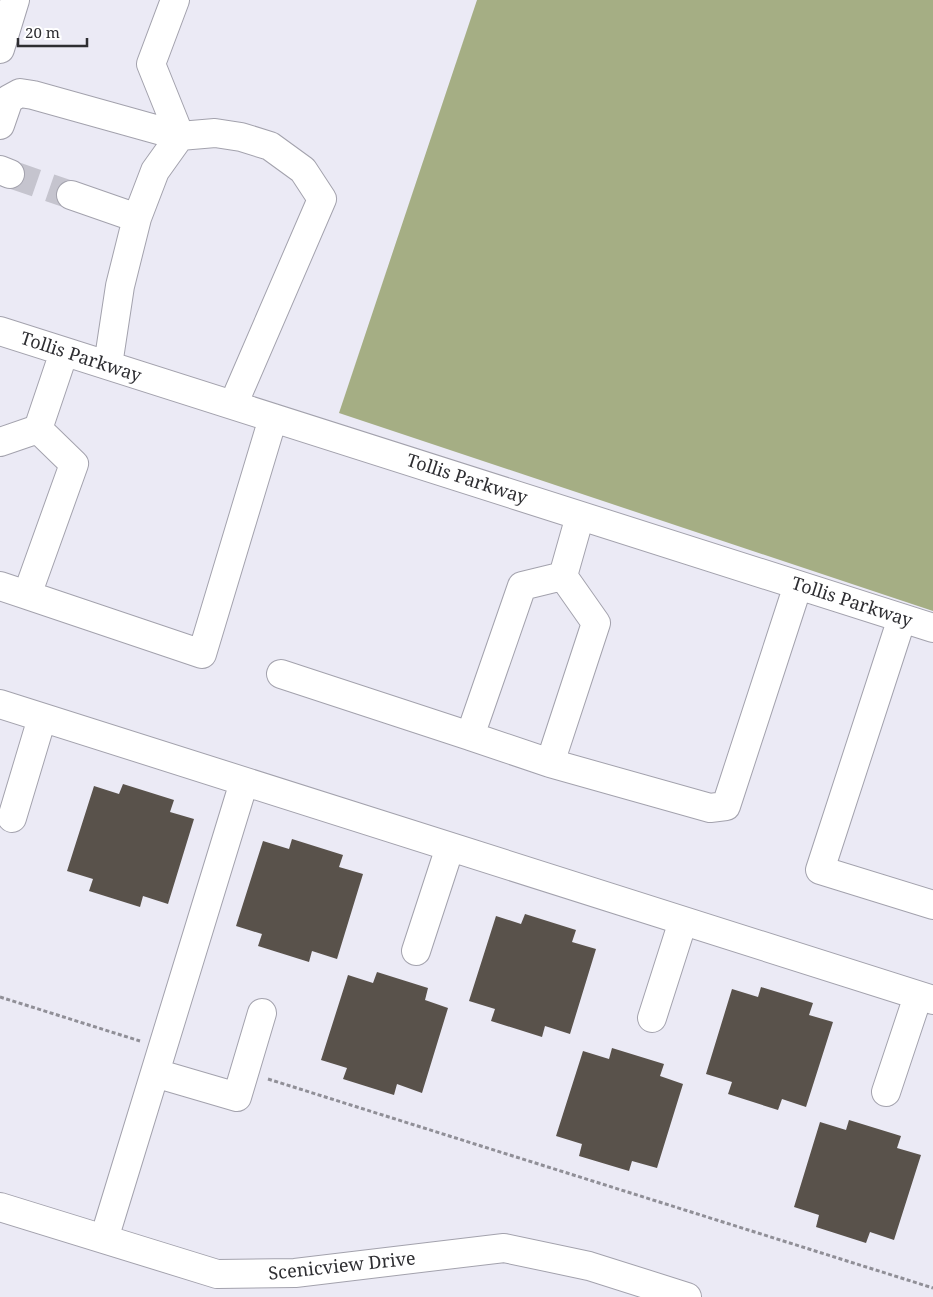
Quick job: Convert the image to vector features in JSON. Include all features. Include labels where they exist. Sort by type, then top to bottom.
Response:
[{"type":"street","points":[[0,49],[16,0]]},
{"type":"street","points":[[175,0],[151,64],[180,136]]},
{"type":"street","points":[[0,125],[9,99],[20,93],[180,136],[214,133],[241,137],[270,146],[303,170],[322,199],[232,405]]},
{"type":"street","points":[[108,366],[120,286],[137,218],[155,171],[180,136]]},
{"type":"street","points":[[71,195],[137,218]]},
{"type":"street","name":"Tollis Parkway","points":[[0,331],[933,628]]},
{"type":"street","points":[[38,429],[64,352]]},
{"type":"street","points":[[0,586],[202,654],[273,418]]},
{"type":"street","points":[[0,442],[38,429]]},
{"type":"street","points":[[27,595],[74,464],[38,429]]},
{"type":"street","points":[[562,576],[580,516]]},
{"type":"street","points":[[470,736],[522,586],[562,576]]},
{"type":"street","points":[[550,762],[596,623],[562,576]]},
{"type":"street","points":[[281,674],[550,762],[710,808],[726,806],[798,585]]},
{"type":"street","points":[[902,618],[820,870],[933,905]]},
{"type":"street","points":[[0,704],[925,998],[886,1092]]},
{"type":"street","points":[[12,818],[42,718]]},
{"type":"street","points":[[104,1239],[244,782]]},
{"type":"street","points":[[416,951],[450,847]]},
{"type":"street","points":[[652,1018],[683,921]]},
{"type":"street","points":[[155,1073],[237,1097],[262,1013]]},
{"type":"street","name":"Scenicview Drive","points":[[0,1207],[217,1274],[295,1273],[504,1248],[589,1266],[687,1297]]},
{"type":"path","points":[[0,997],[162,1048]]},
{"type":"path","points":[[244,1072],[933,1288]]},
{"type":"green space","points":[[477,0],[933,0],[933,611],[339,413]]},
{"type":"building","points":[[123,784],[174,800],[170,812],[194,819],[168,904],[143,896],[140,907],[89,891],[93,879],[67,871],[94,786],[119,794]]},
{"type":"building","points":[[292,839],[343,855],[339,867],[363,874],[337,959],[312,951],[309,962],[258,946],[262,934],[236,926],[263,841],[289,849]]},
{"type":"building","points":[[525,914],[576,930],[572,942],[596,949],[570,1034],[545,1026],[542,1037],[491,1021],[495,1009],[469,1001],[496,916],[521,924]]},
{"type":"building","points":[[377,972],[428,988],[425,1000],[448,1008],[422,1093],[397,1084],[394,1095],[343,1079],[347,1068],[321,1060],[348,975],[373,983]]},
{"type":"building","points":[[761,987],[813,1003],[809,1015],[833,1022],[806,1107],[782,1099],[778,1110],[728,1094],[732,1082],[706,1074],[732,989],[758,997]]},
{"type":"building","points":[[612,1048],[664,1064],[660,1076],[683,1084],[657,1168],[632,1161],[629,1171],[579,1156],[582,1144],[556,1136],[583,1051],[609,1059]]},
{"type":"building","points":[[849,1120],[901,1136],[897,1148],[921,1155],[894,1240],[870,1232],[866,1243],[816,1227],[819,1215],[794,1207],[820,1122],[846,1130]]},
{"type":"tunnel","points":[[10,174],[71,195]]}]
